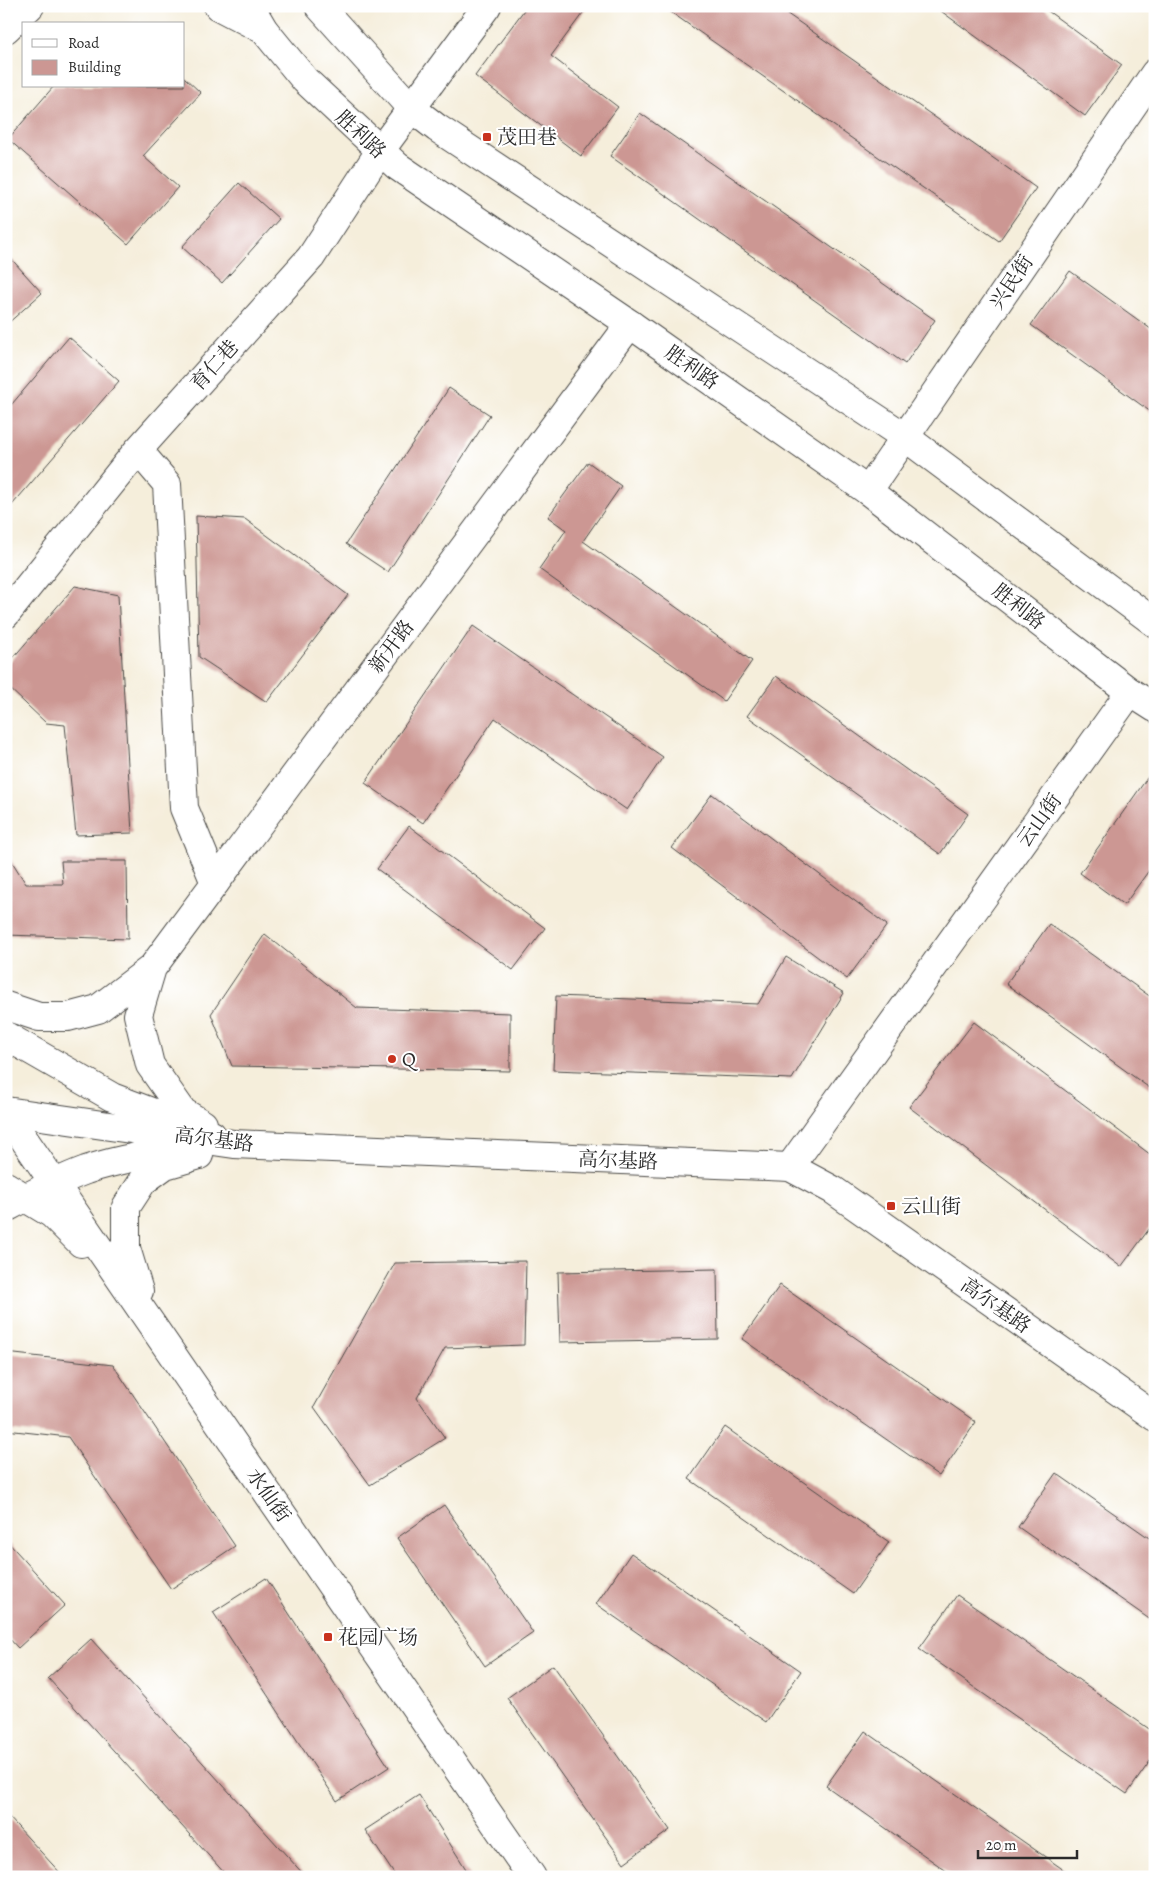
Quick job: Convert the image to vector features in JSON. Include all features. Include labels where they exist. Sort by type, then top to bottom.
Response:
[{"type":"main road","points":[[6,30],[30,6]]},
{"type":"main road","points":[[218,6],[264,30]]},
{"type":"main road","name":"胜利路","points":[[250,6],[264,30],[305,80],[397,166],[630,324],[868,491],[1130,692],[1155,708]]},
{"type":"main road","points":[[319,6],[411,108],[445,133],[905,438],[1155,623]]},
{"type":"main road","points":[[411,108],[487,6]]},
{"type":"main road","name":"兴民街","points":[[868,491],[1155,73]]},
{"type":"main road","name":"育仁巷","points":[[6,614],[138,450],[311,257],[380,150],[411,108]]},
{"type":"main road","name":"新开路","points":[[152,968],[630,324]]},
{"type":"main road","points":[[138,450],[167,484],[184,808],[215,883]]},
{"type":"main road","name":"云山街","points":[[790,1167],[1130,692]]},
{"type":"main road","points":[[6,1006],[40,1017],[68,1017],[98,1009],[152,968]]},
{"type":"main road","points":[[152,968],[138,1014],[150,1065],[183,1112],[234,1144]]},
{"type":"main road","points":[[6,1036],[112,1096],[234,1144]]},
{"type":"main road","name":"高尔基路","points":[[6,1112],[234,1144],[790,1167],[833,1190],[1155,1417]]},
{"type":"main road","name":"水仙街","points":[[6,1112],[532,1877]]},
{"type":"main road","points":[[12,1197],[55,1184],[86,1170],[123,1160],[160,1152],[234,1144]]},
{"type":"main road","points":[[159,1336],[137,1286],[126,1248],[126,1207],[143,1182],[165,1165],[234,1144]]},
{"type":"main road","points":[[12,1197],[52,1214],[93,1254],[159,1336]]},
{"type":"building","points":[[527,6],[588,6],[551,56],[618,107],[581,156],[475,76]]},
{"type":"building","points":[[662,6],[776,6],[1036,188],[999,241]]},
{"type":"building","points":[[934,6],[1041,6],[1122,65],[1085,116]]},
{"type":"building","points":[[185,78],[201,93],[143,156],[178,187],[128,244],[8,139],[52,88],[185,88]]},
{"type":"building","points":[[640,113],[935,320],[905,364],[610,156]]},
{"type":"building","points":[[239,183],[279,219],[222,283],[182,247]]},
{"type":"building","points":[[6,253],[42,293],[6,325]]},
{"type":"building","points":[[1070,271],[1155,332],[1155,415],[1031,325]]},
{"type":"building","points":[[69,337],[119,381],[6,512],[6,411]]},
{"type":"building","points":[[449,388],[490,415],[388,572],[346,544]]},
{"type":"building","points":[[588,462],[621,486],[583,541],[752,661],[724,701],[539,569],[566,530],[548,517]]},
{"type":"building","points":[[196,516],[245,519],[348,595],[267,702],[199,657]]},
{"type":"building","points":[[75,586],[118,595],[132,833],[76,835],[65,725],[46,723],[6,685],[6,666]]},
{"type":"building","points":[[473,626],[663,757],[627,810],[495,718],[423,823],[365,783]]},
{"type":"building","points":[[776,676],[968,814],[940,854],[747,716]]},
{"type":"building","points":[[1155,767],[1155,862],[1124,905],[1080,873]]},
{"type":"building","points":[[712,794],[887,925],[847,979],[672,848]]},
{"type":"building","points":[[409,826],[545,928],[513,970],[377,869]]},
{"type":"building","points":[[6,852],[26,884],[63,884],[61,861],[127,861],[128,939],[6,935]]},
{"type":"building","points":[[1049,924],[1155,1000],[1155,1092],[1006,984]]},
{"type":"building","points":[[265,934],[357,1008],[510,1013],[510,1071],[232,1066],[211,1014]]},
{"type":"building","points":[[786,957],[844,993],[792,1079],[553,1070],[556,996],[758,1004]]},
{"type":"building","points":[[974,1022],[1155,1158],[1155,1221],[1121,1267],[909,1107]]},
{"type":"building","points":[[526,1261],[524,1345],[445,1348],[417,1398],[445,1438],[370,1485],[314,1407],[395,1263]]},
{"type":"building","points":[[717,1269],[718,1339],[560,1342],[558,1272]]},
{"type":"building","points":[[780,1285],[976,1422],[939,1476],[742,1339]]},
{"type":"building","points":[[6,1353],[113,1365],[235,1546],[171,1589],[68,1437],[6,1430]]},
{"type":"building","points":[[725,1427],[889,1542],[853,1594],[689,1479]]},
{"type":"building","points":[[1056,1473],[1155,1542],[1155,1623],[1018,1527]]},
{"type":"building","points":[[444,1505],[533,1633],[485,1666],[397,1538]]},
{"type":"building","points":[[6,1540],[65,1605],[18,1648],[6,1635]]},
{"type":"building","points":[[631,1553],[801,1671],[766,1722],[596,1604]]},
{"type":"building","points":[[266,1578],[389,1767],[337,1801],[213,1612]]},
{"type":"building","points":[[957,1595],[1155,1733],[1155,1754],[1127,1794],[919,1649]]},
{"type":"building","points":[[91,1639],[306,1877],[228,1877],[48,1678]]},
{"type":"building","points":[[553,1665],[670,1830],[624,1863],[507,1698]]},
{"type":"building","points":[[865,1731],[1074,1877],[955,1877],[826,1786]]},
{"type":"building","points":[[419,1795],[471,1877],[396,1877],[365,1830]]},
{"type":"building","points":[[6,1814],[64,1877],[6,1877]]},
{"type":"place","name":"茂田巷","points":[[487,137]]},
{"type":"place","name":"Q","points":[[392,1059]]},
{"type":"place","name":"云山街","points":[[891,1206]]},
{"type":"place","name":"花园广场","points":[[328,1637]]}]
